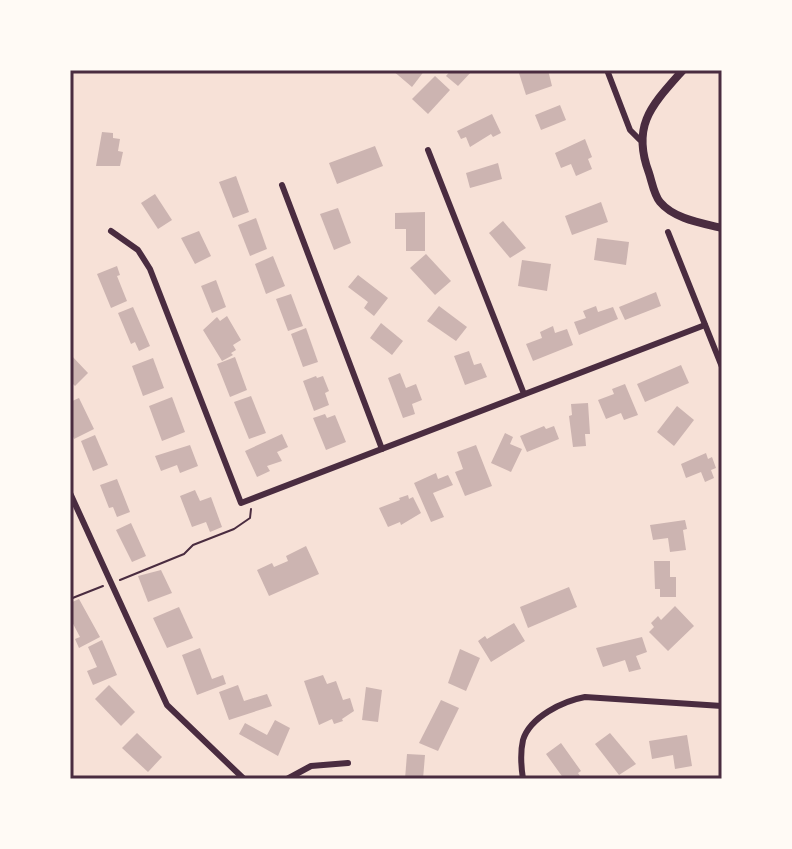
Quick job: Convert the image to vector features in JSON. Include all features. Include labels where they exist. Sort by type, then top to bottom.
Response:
[{"type":"main road","points":[[683,70],[644,123],[640,140],[642,156],[659,201],[677,214],[722,228]]},
{"type":"street","points":[[607,70],[630,130],[640,140]]},
{"type":"street","points":[[428,150],[524,394]]},
{"type":"street","points":[[282,185],[382,449]]},
{"type":"street","points":[[111,231],[138,250],[150,269],[241,503],[705,325]]},
{"type":"street","points":[[668,232],[722,367]]},
{"type":"street","points":[[70,493],[167,705],[244,779]]},
{"type":"street","points":[[523,779],[521,752],[524,736],[563,701],[585,697],[722,706]]},
{"type":"street","points":[[287,779],[311,766],[348,763]]},
{"type":"path","points":[[70,599],[184,554],[193,545],[234,529],[250,518],[251,499]]},
{"type":"building","points":[[392,70],[425,70],[412,87]]},
{"type":"building","points":[[451,70],[473,70],[458,86],[446,76]]},
{"type":"building","points":[[518,70],[548,70],[552,86],[526,95]]},
{"type":"building","points":[[435,76],[450,90],[428,114],[412,99]]},
{"type":"building","points":[[560,105],[566,120],[541,130],[535,115]]},
{"type":"building","points":[[492,114],[501,133],[493,137],[491,134],[470,147],[466,137],[461,139],[457,131]]},
{"type":"building","points":[[102,132],[113,133],[113,138],[120,139],[118,151],[123,152],[120,166],[96,166]]},
{"type":"building","points":[[585,139],[592,157],[588,159],[592,169],[576,176],[571,164],[561,168],[555,153]]},
{"type":"building","points":[[375,146],[383,166],[337,184],[329,163]]},
{"type":"building","points":[[498,163],[502,179],[470,188],[466,173]]},
{"type":"building","points":[[236,176],[249,212],[233,218],[219,182]]},
{"type":"building","points":[[155,194],[172,220],[158,229],[141,203]]},
{"type":"building","points":[[601,202],[608,222],[572,235],[565,216]]},
{"type":"building","points":[[338,208],[351,243],[334,250],[320,214]]},
{"type":"building","points":[[425,212],[425,251],[406,251],[406,229],[395,229],[395,213]]},
{"type":"building","points":[[256,218],[267,249],[250,256],[238,225]]},
{"type":"building","points":[[503,221],[526,248],[510,258],[489,233]]},
{"type":"building","points":[[199,231],[211,256],[195,264],[181,238]]},
{"type":"building","points":[[597,238],[629,242],[626,265],[594,260]]},
{"type":"building","points":[[426,254],[451,281],[435,295],[410,268]]},
{"type":"building","points":[[273,256],[285,286],[266,294],[255,264]]},
{"type":"building","points":[[522,260],[551,264],[547,291],[518,286]]},
{"type":"building","points":[[117,266],[120,275],[117,276],[127,301],[111,308],[97,274]]},
{"type":"building","points":[[358,275],[388,298],[374,316],[364,308],[368,302],[348,287]]},
{"type":"building","points":[[216,280],[226,307],[212,313],[201,286]]},
{"type":"building","points":[[656,292],[661,306],[625,320],[619,307]]},
{"type":"building","points":[[291,294],[303,326],[288,331],[276,299]]},
{"type":"building","points":[[439,306],[467,327],[456,341],[427,321]]},
{"type":"building","points":[[596,306],[598,312],[613,307],[618,319],[579,335],[574,322],[586,318],[583,311]]},
{"type":"building","points":[[133,307],[150,346],[139,351],[135,342],[131,344],[118,313]]},
{"type":"building","points":[[227,316],[241,340],[233,345],[236,350],[231,353],[233,355],[222,361],[203,330],[217,317],[220,321]]},
{"type":"building","points":[[381,323],[403,341],[392,355],[370,338]]},
{"type":"building","points":[[553,326],[555,333],[567,329],[573,345],[533,361],[526,344],[542,338],[540,332]]},
{"type":"building","points":[[306,328],[318,362],[303,367],[291,334]]},
{"type":"building","points":[[469,351],[474,365],[481,363],[487,377],[465,385],[454,356]]},
{"type":"building","points":[[70,354],[88,373],[75,386],[70,381]]},
{"type":"building","points":[[235,357],[247,390],[230,397],[217,364]]},
{"type":"building","points":[[153,358],[164,388],[143,396],[132,366]]},
{"type":"building","points":[[681,365],[689,383],[645,402],[637,384]]},
{"type":"building","points":[[400,373],[406,388],[416,384],[422,400],[412,404],[415,414],[403,418],[388,378]]},
{"type":"building","points":[[323,376],[329,391],[325,393],[329,405],[314,411],[303,381]]},
{"type":"building","points":[[625,384],[638,415],[624,420],[621,413],[606,419],[598,400],[614,394],[612,389]]},
{"type":"building","points":[[251,396],[266,433],[249,439],[234,402]]},
{"type":"building","points":[[172,397],[185,432],[162,441],[149,406]]},
{"type":"building","points":[[79,398],[94,429],[74,439],[70,429],[70,402]]},
{"type":"building","points":[[588,403],[590,434],[585,434],[586,446],[573,447],[569,416],[572,415],[571,404]]},
{"type":"building","points":[[677,406],[694,420],[674,446],[657,432]]},
{"type":"building","points":[[325,414],[327,418],[335,415],[346,442],[326,450],[313,418]]},
{"type":"building","points":[[544,426],[546,429],[554,426],[559,439],[527,452],[520,436]]},
{"type":"building","points":[[505,433],[513,437],[510,444],[522,449],[511,472],[491,463]]},
{"type":"building","points":[[282,434],[288,447],[277,452],[282,461],[267,466],[270,471],[257,477],[245,451]]},
{"type":"building","points":[[95,435],[108,465],[93,471],[81,441]]},
{"type":"building","points":[[190,445],[198,466],[180,473],[177,465],[161,471],[155,456]]},
{"type":"building","points":[[476,445],[492,486],[465,496],[455,472],[463,469],[457,452]]},
{"type":"building","points":[[706,453],[708,459],[712,457],[716,468],[711,470],[714,478],[705,482],[701,472],[686,478],[681,464]]},
{"type":"building","points":[[436,473],[438,479],[448,475],[453,485],[433,493],[444,517],[431,522],[414,483]]},
{"type":"building","points":[[117,479],[130,512],[117,517],[113,507],[109,508],[100,485]]},
{"type":"building","points":[[195,490],[200,501],[211,497],[222,527],[210,532],[206,522],[192,527],[180,496]]},
{"type":"building","points":[[408,495],[409,499],[413,497],[421,513],[401,525],[400,522],[388,527],[379,508]]},
{"type":"building","points":[[685,520],[686,550],[670,552],[668,538],[653,540],[650,525]]},
{"type":"building","points":[[131,523],[146,556],[132,562],[116,530]]},
{"type":"building","points":[[306,546],[319,574],[269,596],[257,570],[272,563],[274,567],[288,561],[286,556]]},
{"type":"building","points":[[654,561],[670,561],[670,577],[676,577],[676,597],[660,597],[660,589],[655,589]]},
{"type":"building","points":[[161,570],[172,593],[148,602],[138,576]]},
{"type":"building","points":[[569,587],[577,607],[528,628],[520,607]]},
{"type":"building","points":[[79,599],[100,637],[79,648],[75,639],[80,637],[70,618],[70,603]]},
{"type":"building","points":[[675,606],[694,626],[668,651],[649,632],[654,627],[651,623],[658,616],[661,620]]},
{"type":"building","points":[[179,607],[193,638],[167,648],[153,618]]},
{"type":"building","points":[[514,623],[525,641],[491,662],[478,641]]},
{"type":"building","points":[[642,637],[647,652],[636,656],[641,669],[629,672],[625,660],[603,667],[596,648]]},
{"type":"building","points":[[102,640],[117,675],[93,685],[87,671],[97,667],[88,647]]},
{"type":"building","points":[[200,648],[212,679],[223,675],[226,684],[197,695],[182,655]]},
{"type":"building","points":[[460,649],[480,658],[466,691],[448,683]]},
{"type":"building","points":[[323,675],[327,684],[336,681],[343,700],[350,698],[354,711],[334,724],[332,719],[319,725],[304,681]]},
{"type":"building","points":[[109,685],[135,712],[121,726],[95,699]]},
{"type":"building","points":[[238,685],[244,701],[267,694],[272,706],[229,720],[219,692]]},
{"type":"building","points":[[366,687],[382,690],[378,722],[362,720]]},
{"type":"building","points":[[441,700],[459,708],[438,751],[419,743]]},
{"type":"building","points":[[275,720],[290,728],[278,756],[239,734],[245,723],[267,735]]},
{"type":"building","points":[[137,733],[162,757],[148,772],[122,748]]},
{"type":"building","points":[[610,733],[636,764],[619,775],[595,744]]},
{"type":"building","points":[[687,735],[692,766],[675,769],[673,755],[652,759],[649,741]]},
{"type":"building","points":[[561,743],[581,771],[578,773],[582,779],[564,779],[546,754]]},
{"type":"building","points":[[407,754],[425,755],[423,779],[405,779]]}]
